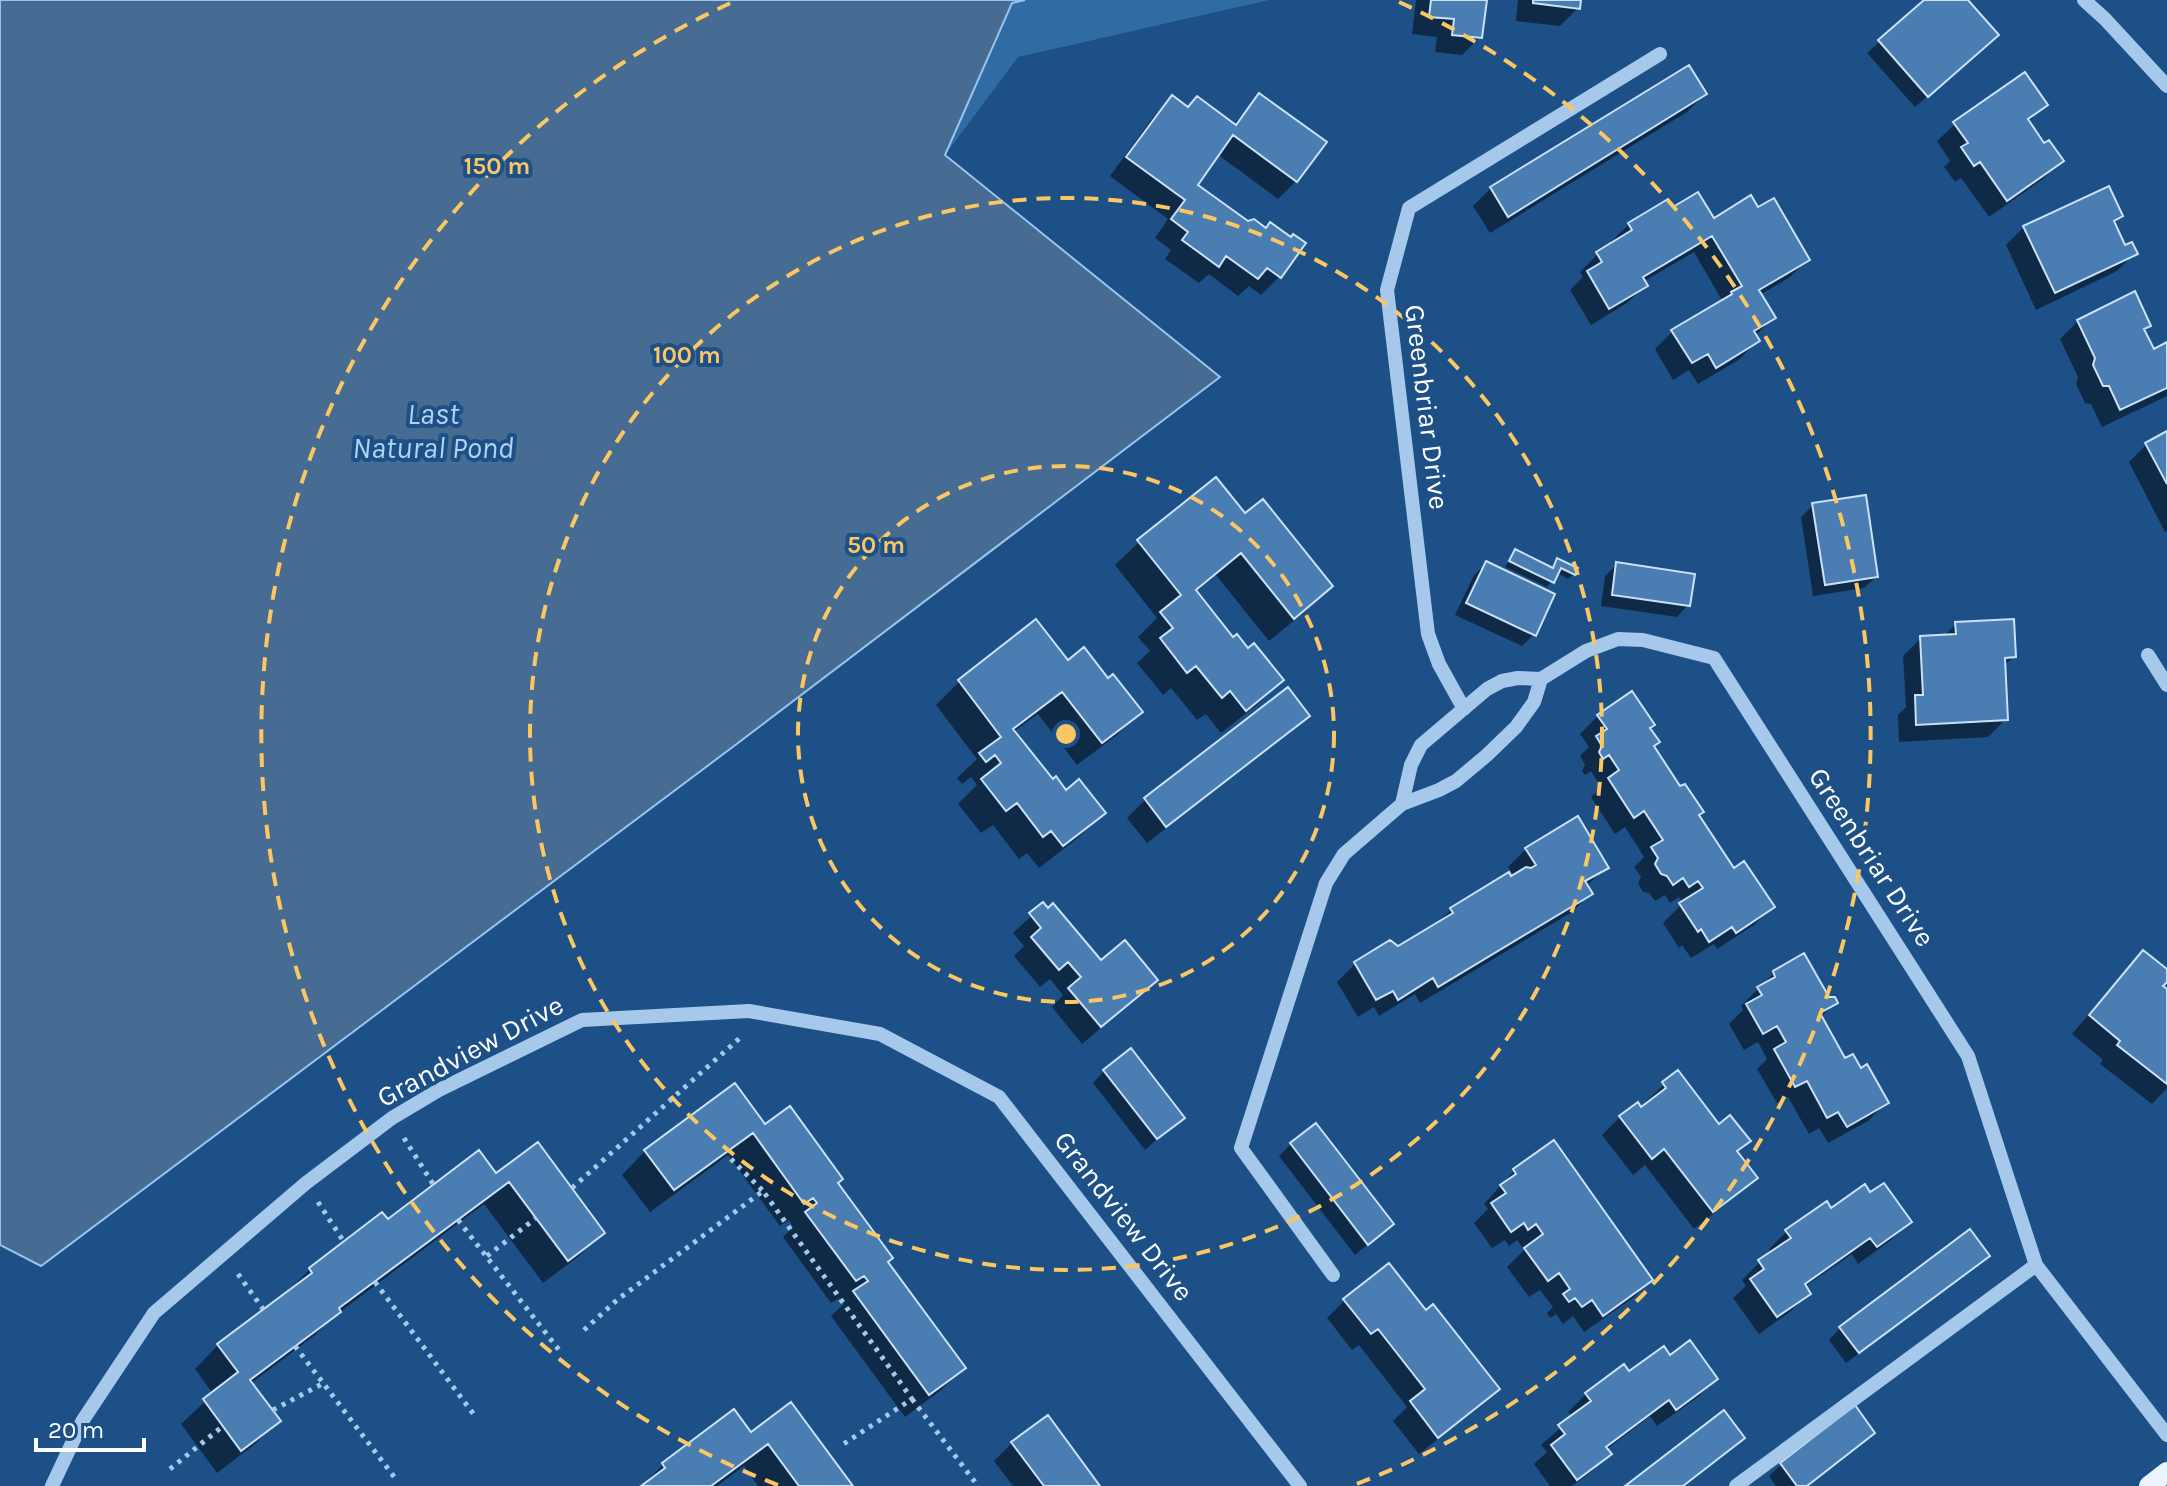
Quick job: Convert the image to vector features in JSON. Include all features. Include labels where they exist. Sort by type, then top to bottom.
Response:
[{"type":"main road","points":[[2149,1486],[2167,1472]]},
{"type":"street","points":[[2084,0],[2167,86]]},
{"type":"street","name":"Greenbriar Drive","points":[[1464,709],[1439,664],[1428,634],[1387,290],[1409,208],[1660,54]]},
{"type":"street","name":"Greenbriar Drive","points":[[1402,804],[1411,765],[1421,745],[1487,689],[1502,681],[1541,679],[1586,651],[1618,639],[1643,640],[1714,658],[1968,1056],[2036,1265],[2167,1435]]},
{"type":"street","points":[[2148,655],[2167,685]]},
{"type":"street","points":[[1333,1275],[1241,1148],[1326,883],[1344,854],[1402,804],[1456,781],[1487,755],[1516,727],[1534,702],[1541,679]]},
{"type":"street","name":"Grandview Drive","points":[[52,1486],[83,1420],[154,1313],[306,1183],[392,1118],[439,1090],[582,1020],[749,1011],[880,1034],[999,1097],[1300,1486]]},
{"type":"street","points":[[1736,1486],[2036,1265]]},
{"type":"path","points":[[572,1188],[766,1014]]},
{"type":"path","points":[[392,1118],[433,1184]]},
{"type":"path","points":[[731,1159],[763,1191],[978,1486]]},
{"type":"path","points":[[306,1183],[344,1242]]},
{"type":"path","points":[[584,1330],[617,1300],[763,1191]]},
{"type":"path","points":[[487,1256],[536,1218]]},
{"type":"path","points":[[458,1220],[559,1350]]},
{"type":"path","points":[[223,1252],[263,1309]]},
{"type":"path","points":[[375,1282],[475,1416]]},
{"type":"path","points":[[295,1346],[395,1478]]},
{"type":"path","points":[[273,1410],[322,1384]]},
{"type":"path","points":[[839,1447],[912,1399]]},
{"type":"path","points":[[170,1469],[223,1426]]},
{"type":"shaded area","points":[[1269,0],[1018,57],[945,155],[1012,2]]},
{"type":"water","name":"Last Natural Pond","points":[[0,0],[1025,0],[1012,3],[945,155],[1220,377],[41,1266],[0,1245]]},
{"type":"building","points":[[1431,0],[1487,0],[1482,38],[1452,35],[1454,19],[1429,17]]},
{"type":"building","points":[[1533,0],[1581,0],[1580,9],[1533,3]]},
{"type":"building","points":[[1924,0],[1968,0],[1999,35],[1928,97],[1878,40]]},
{"type":"building","points":[[1689,65],[1707,94],[1508,217],[1490,187]]},
{"type":"building","points":[[2025,72],[2048,105],[2028,119],[2044,143],[2049,140],[2064,161],[2007,201],[1980,162],[1974,166],[1961,147],[1968,143],[1953,122]]},
{"type":"building","points":[[1259,93],[1327,142],[1297,182],[1233,135],[1198,185],[1248,221],[1254,219],[1266,228],[1270,222],[1306,243],[1281,278],[1267,268],[1258,279],[1226,256],[1219,267],[1182,240],[1188,232],[1171,219],[1185,200],[1126,157],[1172,95],[1188,107],[1197,96],[1236,125]]},
{"type":"building","points":[[2109,186],[2123,216],[2114,221],[2125,245],[2132,242],[2138,254],[2055,293],[2023,226]]},
{"type":"building","points":[[1698,192],[1714,218],[1751,195],[1758,207],[1774,198],[1810,260],[1759,290],[1776,318],[1754,331],[1760,341],[1716,368],[1708,354],[1692,363],[1671,330],[1742,286],[1712,236],[1643,277],[1648,286],[1609,309],[1587,271],[1602,262],[1596,252],[1632,230],[1628,223],[1668,199],[1673,207]]},
{"type":"building","points":[[2135,291],[2151,326],[2144,329],[2154,349],[2167,342],[2167,388],[2120,410],[2109,386],[2103,386],[2093,365],[2095,358],[2077,320]]},
{"type":"building","points":[[2167,431],[2167,484],[2145,443]]},
{"type":"building","points":[[1216,477],[1245,513],[1263,499],[1333,586],[1294,619],[1241,553],[1196,590],[1233,637],[1237,634],[1248,648],[1254,643],[1284,680],[1246,711],[1230,691],[1222,698],[1196,666],[1187,673],[1160,638],[1173,628],[1160,612],[1181,595],[1137,540]]},
{"type":"building","points":[[1866,495],[1878,577],[1825,585],[1812,503]]},
{"type":"building","points":[[1515,549],[1553,568],[1557,558],[1578,568],[1575,575],[1561,568],[1554,583],[1509,561]]},
{"type":"building","points":[[1486,561],[1555,594],[1536,636],[1466,603]]},
{"type":"building","points":[[1616,562],[1695,574],[1690,606],[1612,595]]},
{"type":"building","points":[[1036,619],[1068,660],[1084,647],[1108,678],[1113,674],[1143,712],[1102,743],[1062,692],[1013,729],[1053,779],[1056,776],[1066,790],[1079,779],[1106,813],[1063,846],[1051,831],[1043,837],[1017,803],[1006,811],[981,779],[1001,763],[995,755],[986,762],[979,753],[1001,737],[958,680]]},
{"type":"building","points":[[2014,619],[2016,657],[2005,658],[2008,720],[1916,725],[1915,695],[1923,695],[1920,636],[1956,634],[1955,622]]},
{"type":"building","points":[[1288,687],[1310,716],[1166,827],[1144,798]]},
{"type":"building","points":[[1632,691],[1655,725],[1650,728],[1660,742],[1654,746],[1680,786],[1685,784],[1704,812],[1699,815],[1734,868],[1744,861],[1775,907],[1736,933],[1732,927],[1709,942],[1701,929],[1698,932],[1679,903],[1703,888],[1698,881],[1689,887],[1683,878],[1673,885],[1667,876],[1661,874],[1655,864],[1658,858],[1651,847],[1663,840],[1644,811],[1634,818],[1608,778],[1619,770],[1609,755],[1603,759],[1599,752],[1602,746],[1596,736],[1607,729],[1597,715]]},
{"type":"building","points":[[1578,816],[1609,868],[1585,881],[1593,894],[1438,987],[1433,978],[1398,1000],[1393,991],[1376,1000],[1354,962],[1390,940],[1398,946],[1453,913],[1450,908],[1509,872],[1511,876],[1536,865],[1525,848]]},
{"type":"building","points":[[1043,902],[1048,908],[1053,903],[1101,960],[1125,940],[1158,980],[1101,1027],[1068,988],[1081,977],[1068,962],[1059,970],[1031,937],[1041,928],[1029,913]]},
{"type":"building","points":[[2143,950],[2167,969],[2167,982],[2163,986],[2167,989],[2167,1084],[2117,1045],[2120,1041],[2089,1015]]},
{"type":"building","points":[[1804,953],[1829,997],[1835,997],[1838,1003],[1820,1013],[1845,1058],[1853,1054],[1861,1068],[1867,1064],[1889,1103],[1847,1127],[1838,1112],[1827,1118],[1807,1081],[1795,1087],[1774,1049],[1786,1042],[1777,1026],[1763,1034],[1746,1004],[1762,995],[1757,987],[1775,977],[1773,971]]},
{"type":"building","points":[[1131,1048],[1185,1118],[1157,1139],[1103,1070]]},
{"type":"building","points":[[1678,1070],[1719,1124],[1730,1115],[1751,1141],[1737,1151],[1758,1178],[1713,1212],[1664,1149],[1652,1159],[1619,1116],[1638,1102],[1641,1107],[1666,1088],[1662,1082]]},
{"type":"building","points":[[735,1083],[765,1124],[790,1106],[843,1179],[838,1183],[893,1258],[888,1262],[966,1368],[929,1395],[853,1291],[868,1281],[864,1276],[856,1281],[805,1212],[817,1203],[813,1198],[804,1204],[753,1133],[674,1190],[644,1150]]},
{"type":"building","points":[[1316,1123],[1394,1224],[1368,1245],[1290,1143]]},
{"type":"building","points":[[1554,1140],[1653,1280],[1603,1316],[1592,1300],[1582,1307],[1575,1298],[1569,1302],[1563,1294],[1570,1289],[1559,1273],[1548,1281],[1524,1248],[1543,1234],[1536,1224],[1528,1230],[1524,1223],[1511,1232],[1491,1203],[1506,1193],[1500,1185],[1516,1174],[1513,1169]]},
{"type":"building","points":[[538,1142],[605,1233],[568,1261],[509,1182],[339,1308],[341,1312],[250,1380],[281,1421],[241,1451],[203,1399],[238,1372],[217,1344],[312,1273],[309,1268],[382,1212],[388,1219],[479,1150],[496,1173]]},
{"type":"building","points":[[1884,1183],[1912,1222],[1877,1247],[1870,1238],[1805,1284],[1811,1294],[1777,1317],[1750,1279],[1764,1269],[1758,1260],[1791,1238],[1785,1230],[1827,1201],[1831,1208],[1865,1184],[1870,1192]]},
{"type":"building","points":[[1970,1229],[1990,1256],[1859,1353],[1839,1327]]},
{"type":"building","points":[[1389,1263],[1426,1310],[1433,1304],[1500,1389],[1438,1438],[1410,1401],[1425,1389],[1378,1329],[1371,1334],[1343,1299]]},
{"type":"building","points":[[1690,1340],[1718,1379],[1676,1410],[1669,1400],[1606,1447],[1612,1454],[1577,1480],[1551,1445],[1565,1434],[1558,1425],[1591,1401],[1585,1393],[1624,1364],[1629,1371],[1664,1346],[1670,1355]]},
{"type":"building","points":[[791,1402],[853,1486],[799,1486],[768,1444],[711,1486],[641,1486],[665,1468],[662,1463],[734,1409],[751,1432]]},
{"type":"building","points":[[1855,1405],[1875,1433],[1807,1486],[1797,1486],[1780,1463]]},
{"type":"building","points":[[1724,1410],[1745,1438],[1683,1486],[1625,1486]]},
{"type":"building","points":[[1048,1415],[1100,1486],[1044,1486],[1011,1442]]}]
